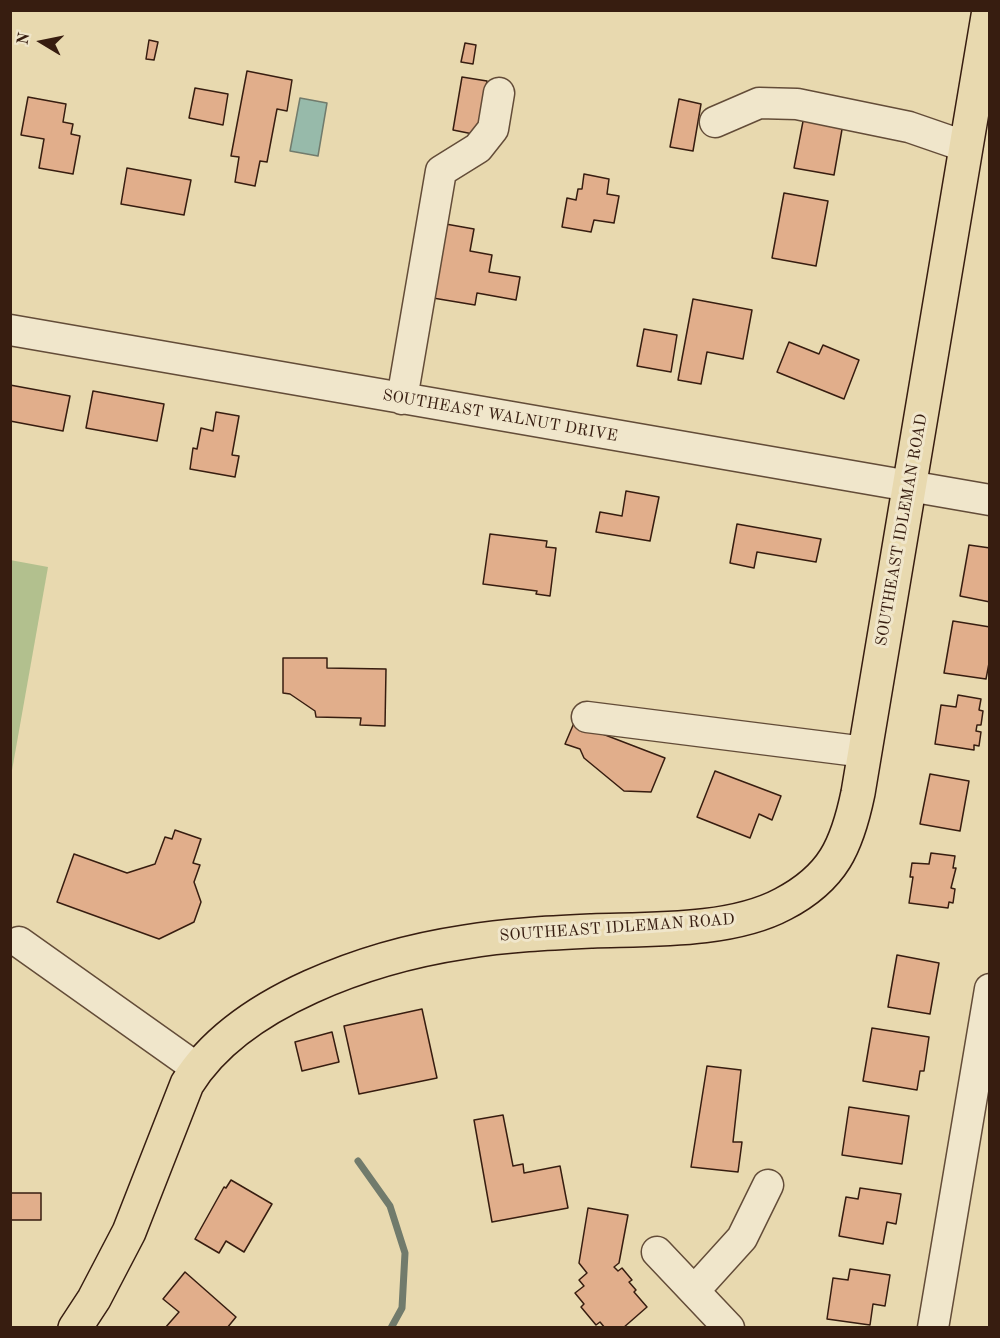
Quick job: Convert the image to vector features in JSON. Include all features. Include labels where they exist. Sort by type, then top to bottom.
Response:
[{"type":"main road","name":"SOUTHEAST IDLEMAN ROAD","points":[[75,1328],[94,1299],[129,1232],[182,1096],[198,1069],[214,1050],[243,1024],[283,1000],[324,982],[410,954],[456,943],[503,937],[722,923],[760,914],[781,905],[818,880],[838,855],[853,820],[989,10]]},
{"type":"street","points":[[402,399],[441,171],[478,148],[493,129],[499,93]]},
{"type":"street","points":[[715,122],[759,104],[797,104],[909,127],[967,147]]},
{"type":"street","name":"SOUTHEAST WALNUT DRIVE","points":[[10,330],[990,500]]},
{"type":"street","points":[[587,717],[865,752]]},
{"type":"street","points":[[19,942],[198,1069]]},
{"type":"street","points":[[933,1328],[990,989]]},
{"type":"street","points":[[694,1291],[742,1238],[768,1185]]},
{"type":"street","points":[[657,1252],[729,1328]]},
{"type":"green space","points":[[10,560],[48,567],[11,776],[10,776]]},
{"type":"shaded area","points":[[300,98],[327,103],[318,156],[290,151]]},
{"type":"building","points":[[149,40],[158,42],[154,60],[146,59]]},
{"type":"building","points":[[465,43],[476,45],[473,64],[461,62]]},
{"type":"building","points":[[247,71],[292,80],[287,111],[277,109],[267,162],[260,161],[255,186],[235,182],[239,157],[231,156]]},
{"type":"building","points":[[462,77],[487,81],[478,135],[453,130]]},
{"type":"building","points":[[195,88],[228,94],[223,125],[189,118]]},
{"type":"building","points":[[28,97],[66,104],[63,122],[73,124],[71,134],[80,136],[73,174],[39,168],[44,139],[21,135]]},
{"type":"building","points":[[679,99],[701,104],[693,151],[670,147]]},
{"type":"building","points":[[805,111],[844,118],[834,175],[794,168]]},
{"type":"building","points":[[127,168],[191,180],[184,215],[121,204]]},
{"type":"building","points":[[584,174],[609,179],[607,194],[619,196],[614,223],[594,220],[591,232],[562,227],[567,198],[576,200],[578,189],[582,189]]},
{"type":"building","points":[[784,193],[828,201],[816,266],[772,258]]},
{"type":"building","points":[[440,223],[474,229],[470,251],[492,255],[489,272],[520,277],[516,300],[477,293],[475,305],[427,297]]},
{"type":"building","points":[[693,299],[752,310],[743,359],[707,352],[701,384],[678,380]]},
{"type":"building","points":[[644,329],[677,335],[671,372],[637,366]]},
{"type":"building","points":[[789,342],[819,354],[823,345],[859,360],[844,399],[777,372]]},
{"type":"building","points":[[10,385],[70,396],[63,431],[10,421]]},
{"type":"building","points":[[93,391],[164,404],[157,441],[86,428]]},
{"type":"building","points":[[216,412],[239,416],[232,455],[239,456],[235,477],[190,469],[193,448],[197,449],[201,428],[213,431]]},
{"type":"building","points":[[626,491],[659,497],[650,541],[596,532],[600,512],[622,516]]},
{"type":"building","points":[[737,524],[821,539],[816,562],[757,552],[754,568],[730,563]]},
{"type":"building","points":[[490,534],[547,541],[546,547],[556,548],[550,596],[536,594],[537,591],[483,584]]},
{"type":"building","points":[[969,545],[990,548],[990,602],[960,596]]},
{"type":"building","points":[[953,621],[990,627],[990,658],[986,679],[944,673]]},
{"type":"building","points":[[283,658],[327,658],[327,668],[386,669],[385,726],[360,725],[361,718],[316,717],[315,711],[290,694],[283,693]]},
{"type":"building","points":[[958,695],[981,699],[979,710],[983,711],[981,725],[977,725],[976,731],[981,732],[979,746],[974,745],[974,750],[935,744],[941,705],[956,707]]},
{"type":"building","points":[[574,723],[665,758],[651,792],[624,791],[584,758],[580,749],[565,744]]},
{"type":"building","points":[[715,771],[781,796],[772,820],[759,814],[750,838],[697,817]]},
{"type":"building","points":[[930,774],[969,781],[960,831],[920,824]]},
{"type":"building","points":[[175,830],[201,839],[193,863],[200,865],[194,882],[201,902],[194,922],[159,939],[57,902],[74,854],[127,873],[155,864],[165,837],[172,839]]},
{"type":"building","points":[[931,853],[955,856],[953,868],[956,868],[951,888],[955,889],[953,903],[949,902],[948,908],[909,903],[913,877],[910,877],[912,863],[929,864]]},
{"type":"building","points":[[897,955],[939,963],[930,1014],[888,1007]]},
{"type":"building","points":[[422,1009],[437,1078],[359,1094],[344,1026]]},
{"type":"building","points":[[872,1028],[929,1037],[924,1071],[920,1071],[917,1090],[863,1081]]},
{"type":"building","points":[[332,1032],[339,1062],[302,1071],[295,1042]]},
{"type":"building","points":[[707,1066],[741,1070],[733,1142],[742,1142],[738,1172],[691,1167]]},
{"type":"building","points":[[849,1107],[909,1116],[902,1164],[842,1155]]},
{"type":"building","points":[[503,1115],[513,1166],[523,1164],[524,1173],[560,1166],[568,1208],[492,1222],[474,1120]]},
{"type":"building","points":[[231,1180],[272,1204],[244,1252],[226,1241],[219,1253],[195,1239],[224,1187],[226,1188]]},
{"type":"building","points":[[860,1188],[901,1194],[896,1224],[887,1222],[883,1244],[839,1236],[846,1197],[858,1199]]},
{"type":"building","points":[[10,1193],[41,1193],[41,1220],[10,1220]]},
{"type":"building","points":[[588,1208],[628,1215],[619,1263],[614,1267],[618,1271],[622,1268],[632,1280],[629,1282],[636,1290],[634,1292],[647,1307],[623,1328],[605,1328],[600,1322],[596,1325],[581,1307],[584,1304],[575,1293],[584,1286],[579,1280],[587,1273],[579,1263]]},
{"type":"building","points":[[850,1269],[890,1275],[885,1306],[873,1304],[870,1325],[827,1319],[833,1278],[848,1280]]},
{"type":"building","points":[[185,1272],[236,1317],[227,1328],[165,1328],[179,1312],[163,1299]]},
{"type":"waterway","points":[[358,1161],[390,1206],[405,1253],[402,1308],[391,1328]]}]
